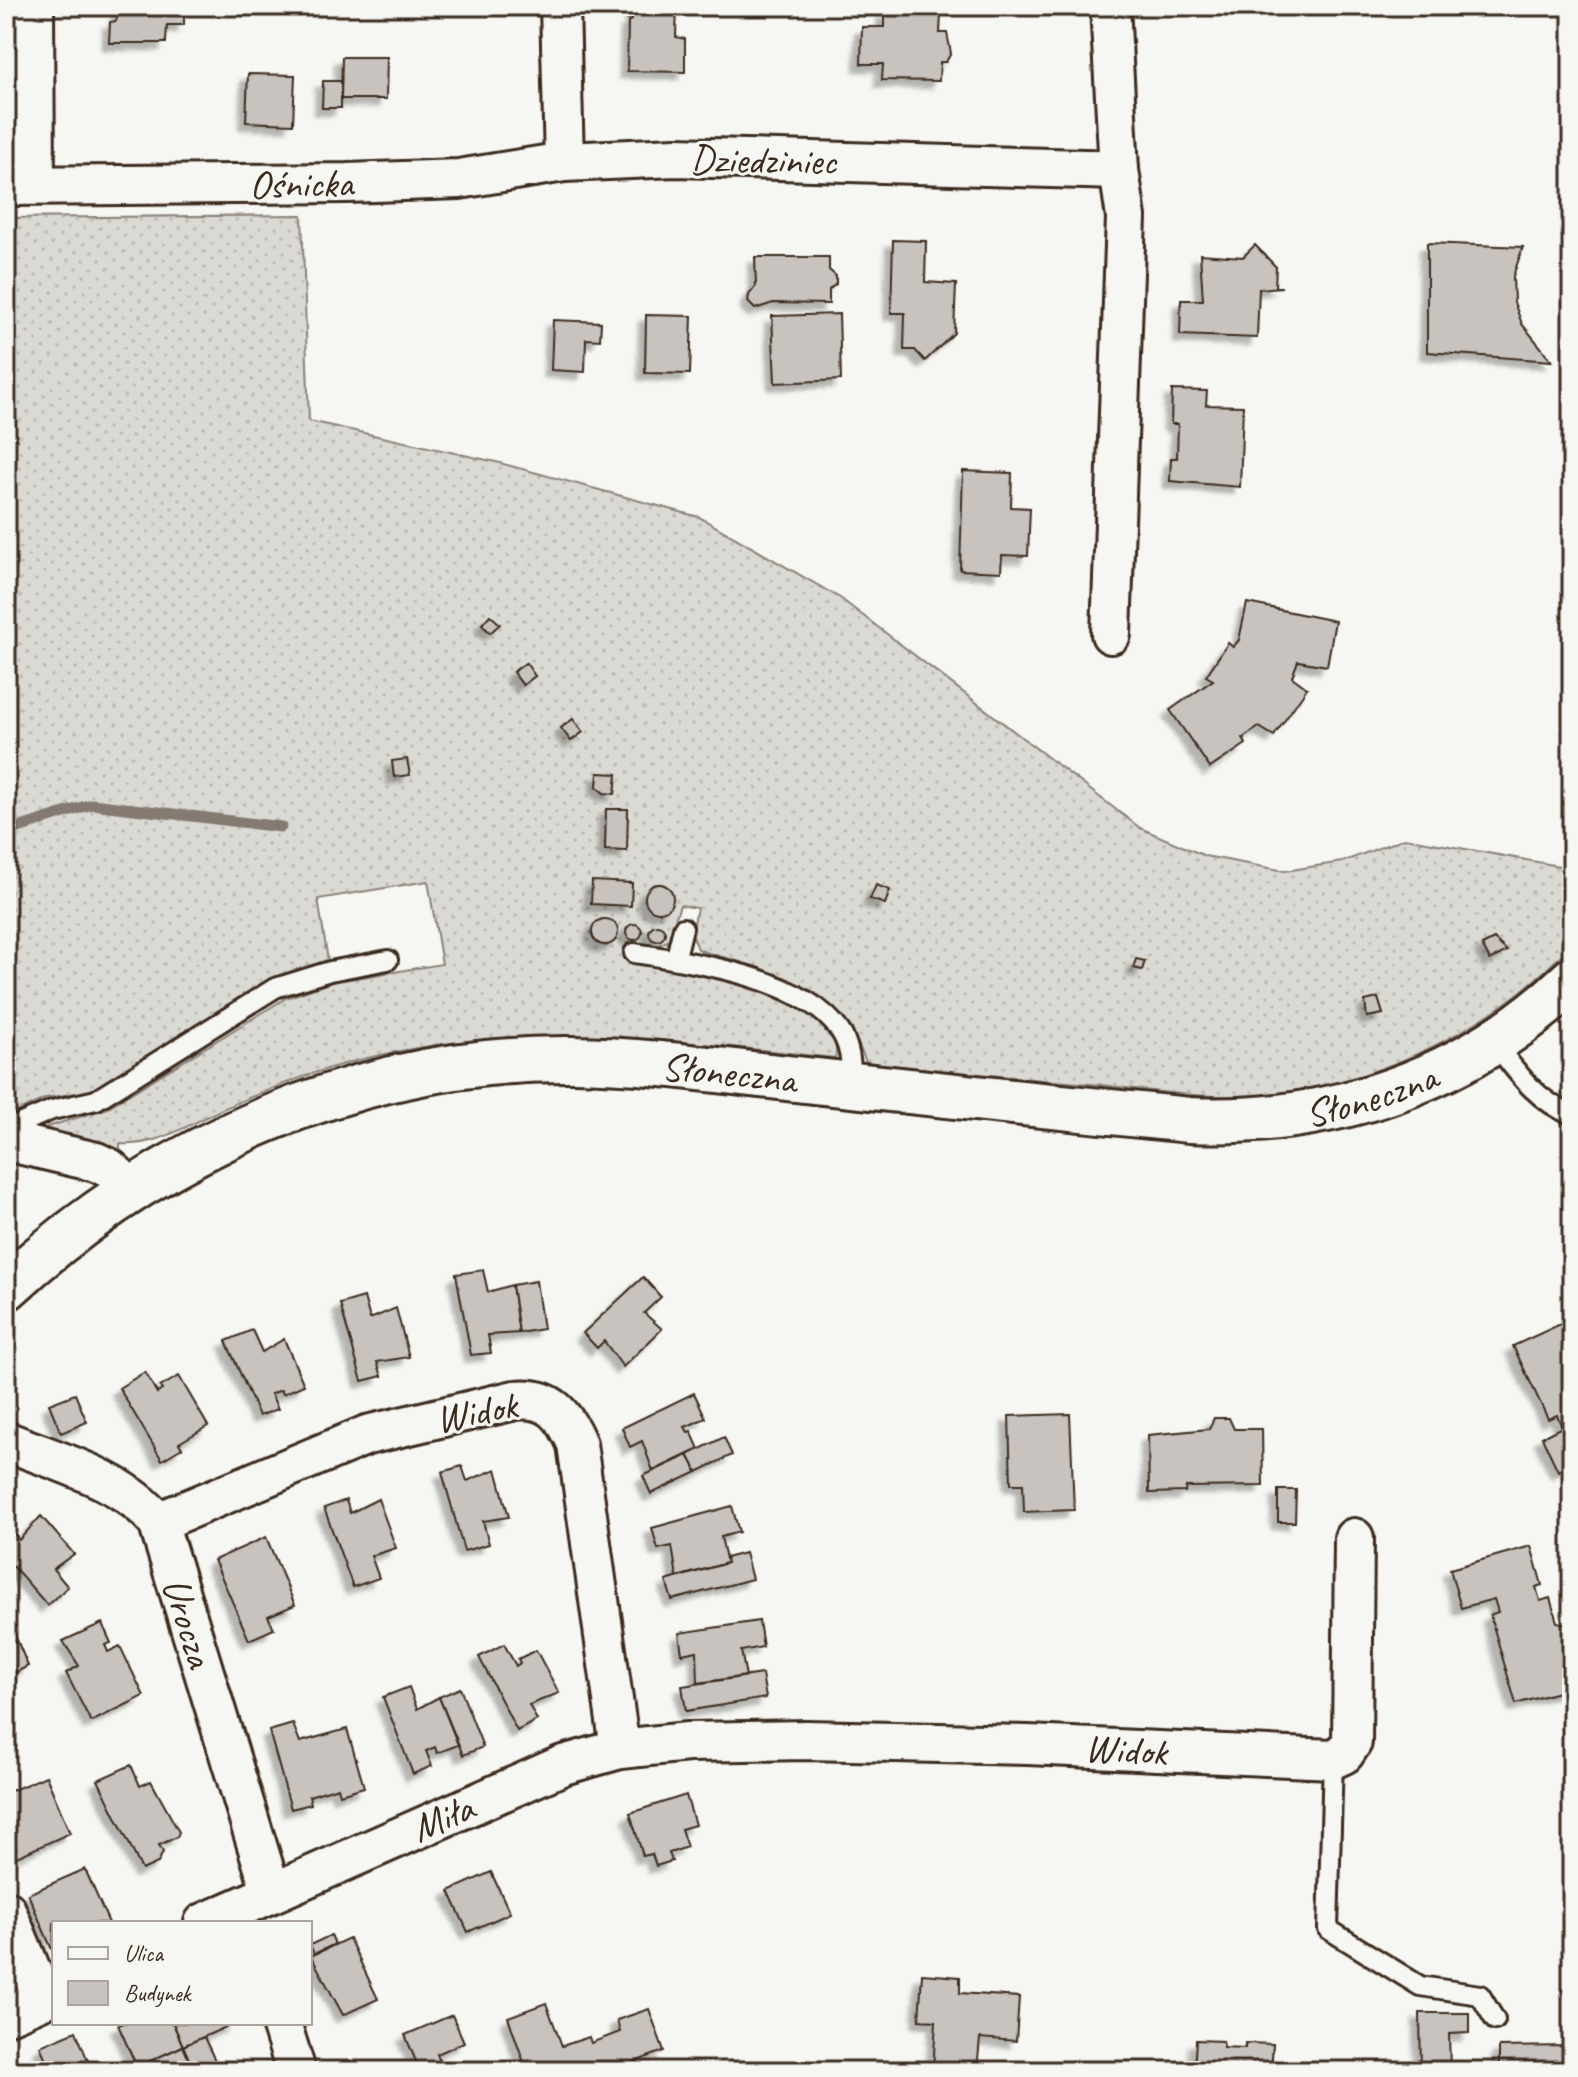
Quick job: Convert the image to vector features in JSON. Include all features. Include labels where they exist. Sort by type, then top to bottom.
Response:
[{"type":"street","name":"Ośnicka","points":[[34,6],[21,186],[459,179],[564,162]]},
{"type":"street","points":[[560,6],[564,162]]},
{"type":"street","points":[[1110,6],[1119,170],[1126,217],[1111,634]]},
{"type":"street","name":"Dziedziniec","points":[[564,162],[676,157],[1119,170]]},
{"type":"street","name":"Słoneczna","points":[[6,1288],[42,1254],[131,1188],[175,1161],[269,1117],[371,1084],[461,1067],[516,1061],[586,1060],[1189,1120],[1271,1120],[1333,1110],[1381,1096],[1452,1065],[1493,1041],[1572,980]]},
{"type":"street","points":[[6,1140],[96,1162],[109,1168],[131,1188]]},
{"type":"street","name":"Widok","points":[[158,1522],[367,1435],[515,1400],[532,1398],[546,1402],[563,1414],[577,1444],[620,1749]]},
{"type":"street","name":"Urocza","points":[[6,1441],[114,1485],[143,1502],[158,1522],[252,1907]]},
{"type":"street","points":[[1333,1759],[1344,1754],[1352,1742],[1354,1538]]},
{"type":"street","name":"Widok","points":[[688,1742],[806,1740],[1028,1745],[1333,1759]]},
{"type":"street","name":"Miła","points":[[210,1921],[252,1907],[563,1765],[620,1749],[688,1742]]},
{"type":"street","points":[[6,1910],[48,1996],[6,2015]]},
{"type":"street","points":[[282,2025],[296,2071]]},
{"type":"lane","points":[[676,957],[683,928]]},
{"type":"lane","points":[[634,953],[676,957],[743,974],[780,989],[819,1012],[840,1031],[847,1045],[852,1085]]},
{"type":"lane","points":[[6,1140],[10,1128],[23,1122],[96,1100],[275,988],[330,971],[388,960]]},
{"type":"lane","points":[[1493,1041],[1531,1089],[1554,1108],[1572,1115]]},
{"type":"lane","points":[[1333,1759],[1328,1929],[1420,1986],[1480,1995],[1495,2020]]},
{"type":"shaded area","points":[[302,215],[309,421],[496,462],[699,517],[840,598],[1140,828],[1205,856],[1285,871],[1342,862],[1405,838],[1559,866],[1572,859],[1572,944],[1539,976],[1502,1005],[1422,1052],[1334,1083],[1288,1092],[1204,1096],[866,1062],[845,1023],[816,997],[781,978],[698,949],[692,934],[697,908],[680,905],[668,941],[653,947],[627,943],[624,959],[712,978],[786,1003],[815,1019],[832,1037],[835,1058],[597,1037],[480,1040],[421,1047],[325,1069],[243,1100],[162,1138],[120,1144],[120,1150],[92,1148],[31,1132],[105,1109],[286,998],[332,982],[442,964],[428,881],[318,899],[328,960],[262,985],[81,1097],[77,1093],[46,1098],[6,1117],[6,218]],"holes":[[[525,663],[535,676],[523,685],[513,672]],[[407,759],[409,775],[394,777],[392,761]],[[599,773],[617,775],[615,794],[604,793],[597,787]],[[662,884],[670,889],[673,899],[668,908],[656,911],[646,903],[646,893],[652,885]],[[601,919],[613,921],[618,929],[616,940],[606,946],[598,944],[591,933],[593,925]],[[1494,939],[1506,951],[1490,960],[1482,945]],[[1378,998],[1383,1014],[1367,1017],[1365,1001]]]},
{"type":"building","points":[[121,6],[184,6],[184,25],[167,25],[166,43],[109,43],[110,22],[116,21]]},
{"type":"building","points":[[633,6],[677,6],[676,37],[685,39],[685,72],[627,71],[628,21],[632,20]]},
{"type":"building","points":[[884,12],[941,14],[940,33],[947,33],[951,53],[946,62],[940,62],[939,81],[882,80],[883,64],[861,64],[862,27],[884,27]]},
{"type":"building","points":[[342,57],[387,57],[386,99],[341,99]]},
{"type":"building","points":[[248,74],[295,75],[293,124],[246,122]]},
{"type":"building","points":[[323,81],[341,81],[341,108],[322,108]]},
{"type":"building","points":[[893,240],[926,241],[925,282],[956,284],[954,333],[925,361],[915,350],[904,350],[905,313],[891,313]]},
{"type":"building","points":[[1427,243],[1523,247],[1513,276],[1514,302],[1522,324],[1552,361],[1427,352]]},
{"type":"building","points":[[1255,245],[1276,267],[1275,287],[1282,287],[1259,289],[1257,338],[1180,335],[1181,300],[1203,300],[1200,254],[1243,257]]},
{"type":"building","points":[[755,257],[829,257],[829,270],[836,276],[836,284],[829,290],[829,304],[773,303],[755,309],[748,302],[756,286]]},
{"type":"building","points":[[839,314],[841,380],[775,383],[772,316]]},
{"type":"building","points":[[646,315],[692,316],[690,374],[645,373]]},
{"type":"building","points":[[553,320],[601,322],[600,340],[586,339],[585,372],[551,370]]},
{"type":"building","points":[[1172,390],[1207,391],[1206,405],[1243,406],[1240,487],[1170,481],[1171,458],[1177,458],[1178,424],[1171,424]]},
{"type":"building","points":[[963,471],[1012,473],[1011,507],[1030,508],[1028,556],[1002,555],[1001,572],[960,570]]},
{"type":"building","points":[[1247,603],[1335,621],[1327,666],[1298,661],[1292,677],[1307,688],[1274,736],[1259,727],[1243,738],[1246,744],[1210,768],[1170,710],[1213,680],[1206,676],[1228,643],[1233,647],[1239,640]]},
{"type":"building","points":[[490,615],[500,624],[490,633],[482,624]]},
{"type":"building","points":[[526,663],[535,676],[523,685],[513,672]]},
{"type":"building","points":[[573,719],[583,732],[571,741],[561,728]]},
{"type":"building","points":[[407,759],[410,775],[394,777],[392,761]]},
{"type":"building","points":[[598,773],[617,774],[615,794],[604,793],[597,787]]},
{"type":"building","points":[[606,809],[628,809],[627,851],[605,850]]},
{"type":"building","points":[[592,881],[632,883],[631,906],[591,904]]},
{"type":"building","points":[[659,884],[669,888],[673,898],[669,908],[659,912],[649,908],[645,898],[649,888]]},
{"type":"building","points":[[876,885],[890,890],[885,904],[870,899]]},
{"type":"building","points":[[605,919],[614,923],[618,932],[614,941],[605,945],[596,941],[592,932],[596,923]]},
{"type":"building","points":[[634,924],[640,926],[640,938],[634,940],[628,938],[626,932],[628,926]]},
{"type":"building","points":[[654,925],[660,925],[665,933],[663,939],[654,941],[649,936],[649,930]]},
{"type":"building","points":[[1494,939],[1507,951],[1490,960],[1482,945]]},
{"type":"building","points":[[1136,959],[1145,961],[1142,970],[1133,968]]},
{"type":"building","points":[[1378,998],[1383,1014],[1367,1017],[1365,1001]]},
{"type":"building","points":[[483,1270],[488,1292],[512,1285],[519,1333],[488,1335],[491,1353],[471,1355],[456,1274]]},
{"type":"building","points":[[643,1277],[661,1297],[644,1313],[662,1329],[623,1367],[604,1341],[597,1348],[583,1333]]},
{"type":"building","points":[[536,1281],[543,1329],[519,1333],[512,1285]]},
{"type":"building","points":[[364,1297],[370,1319],[396,1308],[409,1357],[377,1362],[382,1376],[362,1381],[340,1304]]},
{"type":"building","points":[[1567,1321],[1572,1332],[1572,1464],[1558,1471],[1542,1437],[1562,1427],[1557,1415],[1548,1419],[1513,1346]]},
{"type":"building","points":[[252,1330],[262,1352],[284,1339],[304,1385],[283,1394],[281,1390],[271,1394],[278,1409],[259,1416],[226,1341]]},
{"type":"building","points":[[145,1372],[157,1393],[162,1390],[160,1387],[179,1376],[208,1426],[179,1443],[182,1448],[162,1460],[119,1388]]},
{"type":"building","points":[[694,1393],[706,1418],[685,1427],[688,1432],[691,1431],[699,1449],[653,1471],[642,1441],[630,1447],[622,1428]]},
{"type":"building","points":[[75,1394],[87,1422],[61,1433],[49,1404]]},
{"type":"building","points":[[1070,1414],[1074,1510],[1024,1512],[1023,1484],[1011,1484],[1009,1416]]},
{"type":"building","points":[[1214,1418],[1229,1418],[1234,1429],[1262,1429],[1263,1486],[1186,1487],[1185,1492],[1149,1493],[1148,1435],[1209,1429]]},
{"type":"building","points":[[724,1437],[732,1455],[697,1472],[688,1455]]},
{"type":"building","points":[[688,1455],[697,1472],[651,1494],[643,1476]]},
{"type":"building","points":[[462,1466],[467,1481],[496,1469],[509,1517],[483,1521],[489,1544],[464,1551],[442,1472]]},
{"type":"building","points":[[1278,1490],[1296,1490],[1295,1522],[1278,1522]]},
{"type":"building","points":[[378,1499],[396,1548],[371,1556],[379,1578],[353,1587],[324,1508],[346,1500],[350,1513]]},
{"type":"building","points":[[732,1506],[739,1532],[721,1537],[727,1563],[677,1577],[672,1546],[658,1549],[652,1528]]},
{"type":"building","points":[[41,1516],[74,1554],[53,1569],[68,1587],[47,1605],[6,1558],[6,1536],[12,1531],[19,1540]]},
{"type":"building","points":[[266,1537],[295,1605],[268,1616],[274,1629],[249,1640],[214,1560]]},
{"type":"building","points":[[1531,1546],[1542,1585],[1536,1587],[1540,1601],[1550,1598],[1557,1622],[1572,1625],[1572,1662],[1569,1663],[1572,1688],[1516,1704],[1490,1615],[1498,1612],[1494,1599],[1461,1608],[1450,1569]]},
{"type":"building","points":[[745,1553],[752,1579],[672,1600],[666,1581],[727,1563],[726,1558]]},
{"type":"building","points":[[759,1621],[763,1647],[741,1651],[746,1676],[698,1683],[697,1651],[682,1654],[679,1633]]},
{"type":"building","points":[[102,1623],[111,1643],[105,1645],[108,1652],[120,1646],[144,1696],[91,1722],[66,1673],[79,1666],[63,1641]]},
{"type":"building","points":[[14,1633],[28,1666],[15,1673],[10,1661],[6,1662],[6,1637]]},
{"type":"building","points":[[504,1644],[516,1666],[520,1663],[518,1659],[536,1650],[559,1693],[529,1705],[537,1720],[517,1731],[479,1657]]},
{"type":"building","points":[[762,1674],[766,1698],[686,1711],[682,1686]]},
{"type":"building","points":[[409,1687],[417,1709],[439,1697],[458,1745],[437,1753],[435,1747],[426,1751],[432,1766],[413,1774],[383,1697]]},
{"type":"building","points":[[460,1688],[483,1747],[463,1755],[439,1697]]},
{"type":"building","points":[[293,1724],[300,1742],[347,1729],[364,1787],[340,1794],[338,1787],[309,1796],[311,1804],[291,1809],[269,1731]]},
{"type":"building","points":[[131,1765],[140,1786],[151,1781],[179,1832],[177,1837],[159,1845],[163,1852],[158,1863],[142,1870],[98,1780]]},
{"type":"building","points":[[46,1776],[70,1833],[10,1860],[6,1851],[6,1793]]},
{"type":"building","points":[[686,1795],[695,1825],[681,1829],[687,1847],[669,1853],[672,1861],[656,1866],[652,1854],[643,1856],[630,1813]]},
{"type":"building","points":[[85,1869],[108,1921],[52,1921],[52,1950],[28,1894]]},
{"type":"building","points":[[491,1872],[510,1913],[468,1932],[449,1891]]},
{"type":"building","points":[[331,1935],[335,1944],[314,1954],[312,1944]]},
{"type":"building","points":[[349,1938],[378,1999],[343,2015],[312,1956]]},
{"type":"building","points":[[922,1974],[960,1977],[960,1993],[1019,1997],[1016,2041],[980,2038],[977,2071],[933,2071],[936,2021],[919,2020]]},
{"type":"building","points":[[546,2003],[562,2046],[589,2037],[591,2043],[620,2032],[617,2020],[649,2009],[664,2051],[634,2062],[637,2071],[527,2071],[508,2017]]},
{"type":"building","points":[[1420,2013],[1469,2013],[1469,2033],[1449,2034],[1450,2069],[1421,2070]]},
{"type":"building","points":[[452,2015],[464,2042],[437,2054],[441,2064],[420,2071],[405,2035]]},
{"type":"building","points":[[118,2025],[174,2025],[183,2046],[137,2067]]},
{"type":"building","points":[[174,2025],[230,2025],[183,2046]]},
{"type":"building","points":[[76,2031],[92,2071],[51,2071],[40,2046]]},
{"type":"building","points":[[204,2037],[218,2067],[194,2071],[183,2046]]},
{"type":"building","points":[[1196,2040],[1223,2041],[1223,2047],[1245,2048],[1245,2043],[1273,2044],[1271,2071],[1194,2071]]},
{"type":"building","points":[[183,2046],[194,2071],[139,2071],[137,2067]]},
{"type":"building","points":[[1572,2046],[1572,2071],[1499,2071],[1499,2047]]},
{"type":"waterway","points":[[6,832],[92,804],[281,827]]}]
